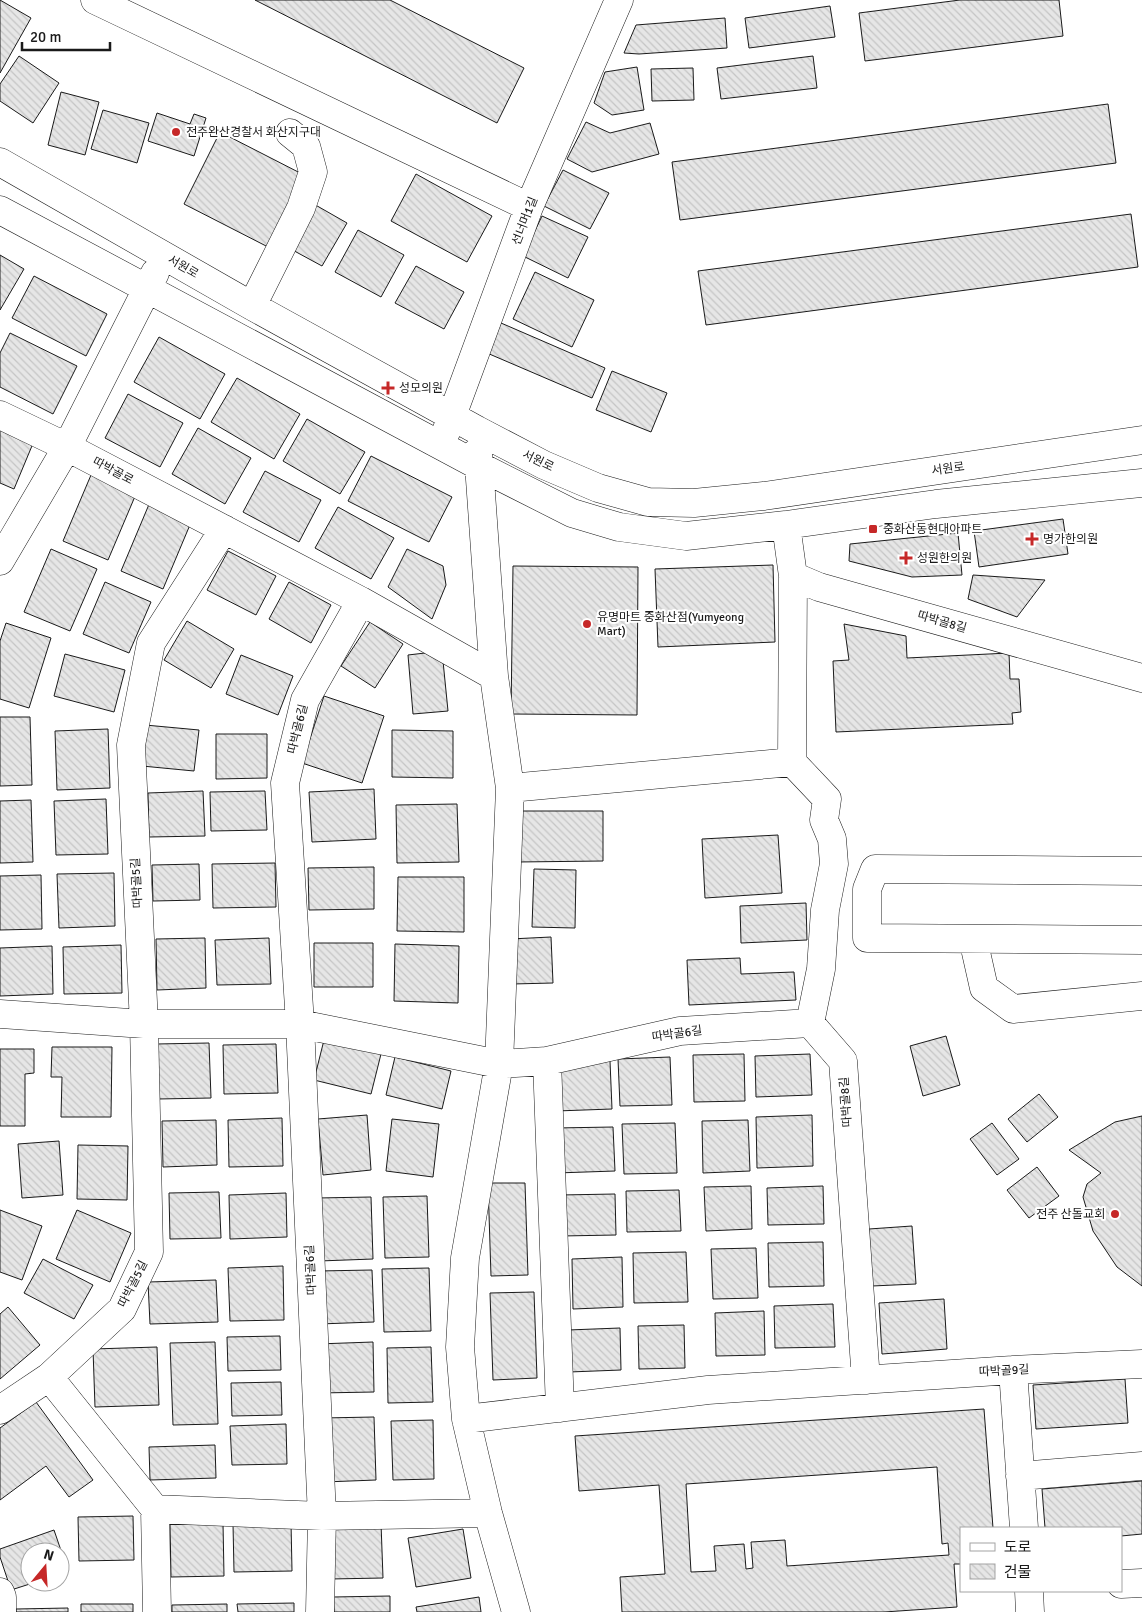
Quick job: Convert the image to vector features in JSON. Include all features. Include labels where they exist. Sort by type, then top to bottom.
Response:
[{"type":"street","points":[[95,0],[529,207]]},
{"type":"street","name":"선너머1길","points":[[440,446],[453,416],[529,207],[619,0]]},
{"type":"street","points":[[252,306],[301,208],[314,172],[306,146],[290,132]]},
{"type":"street","name":"서원로","points":[[0,162],[252,306],[476,430],[553,469],[598,488],[648,502],[694,503],[764,496],[1142,440]]},
{"type":"street","points":[[0,210],[479,466],[572,513],[619,527],[686,536],[786,526],[936,504],[1142,483]]},
{"type":"street","points":[[0,561],[67,446],[164,256]]},
{"type":"street","name":"따박골로","points":[[0,416],[67,446],[224,530]]},
{"type":"street","points":[[476,430],[494,676],[510,788],[499,1064],[465,1258],[460,1347],[466,1420],[488,1512],[516,1612]]},
{"type":"street","points":[[786,526],[792,576],[792,762],[827,799],[824,820],[832,839],[834,864],[825,910],[822,969],[810,1023]]},
{"type":"street","points":[[224,530],[361,601],[494,676]]},
{"type":"street","name":"따박골5길","points":[[0,1410],[49,1377],[122,1309],[149,1252],[144,1024],[130,745],[151,642],[224,530]]},
{"type":"street","name":"따박골8길","points":[[792,576],[820,587],[1142,678]]},
{"type":"street","name":"따박골6길","points":[[320,1612],[322,1516],[300,1024],[285,783],[304,700],[361,601]]},
{"type":"street","points":[[510,788],[792,762]]},
{"type":"street","points":[[1142,871],[875,869],[867,889],[867,938],[1142,940]]},
{"type":"street","points":[[973,939],[984,988],[1013,1009],[1142,996]]},
{"type":"street","name":"따박골6길","points":[[0,1014],[144,1024],[300,1024],[499,1064],[547,1061],[680,1031],[810,1023]]},
{"type":"street","name":"따박골8길","points":[[810,1023],[844,1061],[866,1380]]},
{"type":"street","points":[[547,1061],[560,1408]]},
{"type":"street","name":"따박골9길","points":[[466,1420],[708,1390],[1013,1370],[1142,1364]]},
{"type":"street","points":[[1013,1370],[1024,1527]]},
{"type":"street","points":[[49,1377],[155,1509],[157,1612]]},
{"type":"street","points":[[1020,1476],[1142,1466]]},
{"type":"street","points":[[155,1509],[322,1516],[488,1512]]},
{"type":"street","points":[[1122,1584],[1142,1583]]},
{"type":"street","points":[[0,1592],[2,1612]]},
{"type":"street","points":[[1029,1592],[1030,1612]]},
{"type":"building","points":[[0,0],[31,18],[0,73]]},
{"type":"building","points":[[255,0],[390,0],[524,68],[497,123]]},
{"type":"building","points":[[960,0],[1059,0],[1063,36],[865,61],[859,13]]},
{"type":"building","points":[[830,6],[835,37],[749,48],[745,18]]},
{"type":"building","points":[[725,18],[727,48],[639,54],[624,53],[636,25]]},
{"type":"building","points":[[19,56],[59,83],[33,123],[0,101],[0,84]]},
{"type":"building","points":[[813,56],[817,88],[721,99],[717,68]]},
{"type":"building","points":[[637,67],[644,110],[612,115],[594,103],[605,72]]},
{"type":"building","points":[[693,68],[694,100],[652,101],[651,69]]},
{"type":"building","points":[[61,92],[99,102],[85,155],[48,145]]},
{"type":"building","points":[[1108,104],[1116,163],[680,220],[672,162]]},
{"type":"building","points":[[103,110],[149,123],[137,163],[91,149]]},
{"type":"building","name":"전주완산경찰서 화산지구대","points":[[157,113],[190,124],[194,114],[206,118],[194,156],[148,141]]},
{"type":"building","points":[[586,122],[610,133],[650,123],[659,154],[592,172],[567,159]]},
{"type":"building","points":[[220,132],[306,176],[270,248],[184,204]]},
{"type":"building","points":[[563,170],[609,193],[590,229],[544,206]]},
{"type":"building","points":[[416,174],[492,216],[467,262],[391,221]]},
{"type":"building","points":[[312,203],[347,223],[322,266],[287,247]]},
{"type":"building","points":[[1131,214],[1138,267],[706,325],[698,271]]},
{"type":"building","points":[[542,216],[588,237],[568,278],[523,256]]},
{"type":"building","points":[[358,230],[404,255],[381,297],[335,272]]},
{"type":"building","points":[[0,255],[24,269],[0,310]]},
{"type":"building","points":[[416,266],[464,292],[444,329],[395,303]]},
{"type":"building","points":[[535,272],[594,300],[572,347],[513,319]]},
{"type":"building","points":[[34,276],[107,314],[86,356],[12,318]]},
{"type":"building","points":[[501,323],[605,368],[592,398],[487,353]]},
{"type":"building","points":[[10,333],[77,366],[53,414],[0,387],[0,353]]},
{"type":"building","points":[[159,337],[225,374],[200,419],[134,382]]},
{"type":"building","points":[[612,371],[667,393],[651,432],[596,410]]},
{"type":"building","points":[[237,378],[300,414],[274,459],[211,422]]},
{"type":"building","points":[[128,394],[183,423],[160,467],[105,438]]},
{"type":"building","points":[[307,419],[365,452],[340,494],[283,461]]},
{"type":"building","points":[[0,426],[34,441],[14,489],[0,483]]},
{"type":"building","points":[[198,428],[251,458],[225,504],[172,474]]},
{"type":"building","points":[[371,456],[452,497],[429,542],[348,501]]},
{"type":"building","points":[[265,471],[321,500],[299,542],[243,512]]},
{"type":"building","points":[[91,475],[136,494],[108,560],[63,541]]},
{"type":"building","points":[[150,502],[192,520],[163,589],[121,571]]},
{"type":"building","points":[[338,507],[394,538],[371,579],[315,548]]},
{"type":"building","points":[[1063,519],[1068,554],[979,567],[974,531]]},
{"type":"building","points":[[958,533],[962,575],[912,577],[849,561],[850,544]]},
{"type":"building","points":[[51,549],[97,569],[70,631],[24,612]]},
{"type":"building","points":[[407,549],[443,566],[446,585],[432,619],[388,587]]},
{"type":"building","points":[[228,551],[276,576],[256,615],[207,590]]},
{"type":"building","points":[[773,565],[775,642],[658,647],[655,569]]},
{"type":"building","points":[[513,566],[638,567],[637,715],[511,714]]},
{"type":"building","points":[[973,575],[1045,580],[1017,617],[968,599]]},
{"type":"building","points":[[105,582],[151,602],[129,653],[83,634]]},
{"type":"building","points":[[289,582],[331,605],[311,643],[269,619]]},
{"type":"building","points":[[187,621],[234,649],[211,688],[164,660]]},
{"type":"building","points":[[370,622],[403,644],[375,688],[341,666]]},
{"type":"building","points":[[6,623],[51,638],[29,708],[0,699],[0,641]]},
{"type":"building","points":[[844,624],[906,636],[907,658],[1009,653],[1010,679],[1019,679],[1021,712],[1012,713],[1013,724],[836,732],[833,661],[849,660]]},
{"type":"building","points":[[442,651],[448,711],[413,714],[408,655]]},
{"type":"building","points":[[65,654],[125,670],[114,712],[54,696]]},
{"type":"building","points":[[241,655],[293,676],[278,715],[226,694]]},
{"type":"building","points":[[324,696],[384,716],[362,783],[302,763]]},
{"type":"building","points":[[0,717],[30,717],[32,785],[0,786]]},
{"type":"building","points":[[145,725],[199,730],[194,771],[142,766]]},
{"type":"building","points":[[108,729],[110,788],[57,790],[55,731]]},
{"type":"building","points":[[392,730],[453,731],[453,778],[392,777]]},
{"type":"building","points":[[216,734],[267,734],[267,778],[216,779]]},
{"type":"building","points":[[374,789],[376,839],[312,842],[309,792]]},
{"type":"building","points":[[203,791],[205,836],[149,837],[148,793]]},
{"type":"building","points":[[265,791],[267,830],[211,831],[210,792]]},
{"type":"building","points":[[106,799],[108,854],[56,855],[54,801]]},
{"type":"building","points":[[31,800],[33,862],[0,863],[0,801]]},
{"type":"building","points":[[457,804],[459,862],[397,863],[396,805]]},
{"type":"building","points":[[517,811],[603,811],[603,861],[517,862]]},
{"type":"building","points":[[778,835],[782,893],[705,898],[702,839]]},
{"type":"building","points":[[275,863],[276,907],[213,908],[212,864]]},
{"type":"building","points":[[199,864],[200,900],[153,901],[152,865]]},
{"type":"building","points":[[374,867],[374,909],[309,910],[308,868]]},
{"type":"building","points":[[534,869],[576,870],[575,928],[532,927]]},
{"type":"building","points":[[114,873],[115,926],[59,928],[57,874]]},
{"type":"building","points":[[41,875],[42,929],[0,930],[0,876]]},
{"type":"building","points":[[398,877],[464,877],[464,932],[397,931]]},
{"type":"building","points":[[806,903],[807,940],[741,943],[740,906]]},
{"type":"building","points":[[551,937],[553,983],[512,984],[510,939]]},
{"type":"building","points":[[205,938],[206,988],[157,990],[156,939]]},
{"type":"building","points":[[269,938],[271,984],[217,985],[215,940]]},
{"type":"building","points":[[314,943],[373,943],[373,987],[314,987]]},
{"type":"building","points":[[395,944],[459,946],[458,1003],[394,1001]]},
{"type":"building","points":[[121,945],[122,993],[64,994],[63,947]]},
{"type":"building","points":[[52,946],[53,994],[0,996],[0,948]]},
{"type":"building","points":[[740,958],[741,974],[794,972],[796,1000],[689,1005],[687,960]]},
{"type":"building","points":[[325,1036],[382,1050],[371,1094],[314,1080]]},
{"type":"building","points":[[946,1036],[960,1085],[923,1096],[910,1046]]},
{"type":"building","points":[[209,1043],[211,1098],[158,1099],[156,1044]]},
{"type":"building","points":[[276,1044],[278,1093],[224,1094],[223,1045]]},
{"type":"building","points":[[52,1047],[112,1047],[111,1117],[61,1117],[62,1077],[51,1077]]},
{"type":"building","points":[[0,1049],[34,1049],[34,1073],[25,1074],[25,1126],[0,1126]]},
{"type":"building","points":[[744,1054],[745,1101],[694,1102],[693,1055]]},
{"type":"building","points":[[810,1054],[812,1095],[756,1097],[755,1056]]},
{"type":"building","points":[[395,1057],[451,1071],[442,1109],[386,1095]]},
{"type":"building","points":[[670,1057],[672,1105],[620,1106],[618,1059]]},
{"type":"building","points":[[610,1061],[612,1109],[556,1111],[554,1063]]},
{"type":"building","points":[[1039,1094],[1058,1117],[1027,1142],[1008,1119]]},
{"type":"building","points":[[367,1115],[371,1170],[323,1175],[318,1119]]},
{"type":"building","points":[[812,1115],[813,1166],[757,1168],[756,1117]]},
{"type":"building","name":"전주 산돌교회","points":[[1142,1116],[1142,1286],[1117,1267],[1093,1231],[1083,1197],[1087,1184],[1101,1173],[1069,1150],[1115,1122]]},
{"type":"building","points":[[282,1118],[283,1166],[229,1167],[228,1120]]},
{"type":"building","points":[[392,1119],[439,1124],[433,1177],[386,1171]]},
{"type":"building","points":[[216,1120],[217,1165],[163,1167],[162,1121]]},
{"type":"building","points":[[748,1120],[750,1171],[703,1173],[702,1121]]},
{"type":"building","points":[[675,1123],[677,1173],[624,1174],[622,1124]]},
{"type":"building","points":[[992,1123],[1019,1159],[997,1175],[970,1139]]},
{"type":"building","points":[[613,1127],[615,1171],[556,1173],[555,1128]]},
{"type":"building","points":[[59,1141],[63,1195],[22,1198],[18,1144]]},
{"type":"building","points":[[78,1145],[128,1146],[127,1200],[77,1199]]},
{"type":"building","points":[[1037,1167],[1059,1196],[1029,1218],[1007,1190]]},
{"type":"building","points":[[488,1183],[525,1183],[528,1275],[491,1276]]},
{"type":"building","points":[[751,1186],[752,1229],[706,1231],[704,1187]]},
{"type":"building","points":[[823,1186],[824,1224],[768,1225],[767,1188]]},
{"type":"building","points":[[679,1190],[681,1231],[627,1232],[626,1191]]},
{"type":"building","points":[[219,1192],[221,1238],[170,1239],[169,1193]]},
{"type":"building","points":[[286,1193],[287,1237],[230,1239],[229,1195]]},
{"type":"building","points":[[615,1194],[616,1235],[561,1236],[560,1195]]},
{"type":"building","points":[[427,1196],[429,1257],[385,1258],[383,1197]]},
{"type":"building","points":[[371,1197],[373,1259],[319,1261],[317,1198]]},
{"type":"building","points":[[0,1210],[42,1226],[22,1280],[0,1272]]},
{"type":"building","points":[[77,1210],[131,1233],[110,1282],[56,1259]]},
{"type":"building","points":[[912,1226],[916,1284],[872,1286],[869,1229]]},
{"type":"building","points":[[823,1242],[824,1286],[769,1287],[768,1243]]},
{"type":"building","points":[[756,1248],[758,1298],[713,1299],[711,1249]]},
{"type":"building","points":[[686,1252],[688,1302],[634,1303],[633,1253]]},
{"type":"building","points":[[622,1257],[623,1307],[573,1309],[572,1259]]},
{"type":"building","points":[[43,1259],[93,1285],[74,1319],[24,1293]]},
{"type":"building","points":[[283,1266],[284,1320],[230,1321],[228,1268]]},
{"type":"building","points":[[429,1268],[431,1331],[384,1332],[382,1269]]},
{"type":"building","points":[[372,1270],[374,1322],[319,1324],[318,1271]]},
{"type":"building","points":[[216,1280],[218,1322],[150,1324],[148,1282]]},
{"type":"building","points":[[534,1292],[537,1378],[493,1380],[490,1293]]},
{"type":"building","points":[[944,1299],[947,1349],[882,1354],[879,1303]]},
{"type":"building","points":[[833,1304],[835,1347],[775,1348],[774,1306]]},
{"type":"building","points":[[8,1307],[40,1345],[0,1379],[0,1314]]},
{"type":"building","points":[[764,1311],[765,1355],[716,1356],[715,1313]]},
{"type":"building","points":[[684,1325],[685,1368],[639,1369],[638,1326]]},
{"type":"building","points":[[620,1328],[621,1370],[569,1372],[568,1330]]},
{"type":"building","points":[[280,1336],[281,1370],[228,1371],[227,1337]]},
{"type":"building","points":[[215,1342],[218,1424],[173,1425],[170,1343]]},
{"type":"building","points":[[373,1342],[374,1392],[319,1393],[317,1344]]},
{"type":"building","points":[[157,1347],[159,1405],[95,1407],[93,1349]]},
{"type":"building","points":[[431,1347],[433,1402],[388,1403],[387,1348]]},
{"type":"building","points":[[1125,1379],[1128,1423],[1036,1429],[1033,1385]]},
{"type":"building","points":[[281,1382],[282,1415],[232,1416],[231,1383]]},
{"type":"building","points":[[36,1402],[93,1480],[69,1497],[46,1466],[0,1500],[0,1428]]},
{"type":"building","points":[[984,1409],[993,1527],[960,1527],[960,1564],[954,1564],[957,1607],[884,1612],[622,1612],[620,1577],[665,1574],[659,1485],[579,1491],[575,1436]],"holes":[[[937,1467],[942,1544],[948,1543],[949,1555],[787,1566],[785,1540],[751,1542],[753,1568],[746,1569],[744,1544],[714,1546],[716,1571],[691,1572],[686,1484]]]},
{"type":"building","points":[[374,1417],[376,1480],[324,1482],[322,1418]]},
{"type":"building","points":[[433,1420],[434,1479],[393,1480],[391,1421]]},
{"type":"building","points":[[286,1424],[287,1464],[232,1465],[230,1426]]},
{"type":"building","points":[[215,1445],[216,1478],[150,1480],[149,1447]]},
{"type":"building","points":[[1142,1481],[1142,1534],[1122,1536],[1122,1527],[1045,1527],[1042,1489]]},
{"type":"building","points":[[133,1516],[134,1560],[79,1561],[78,1517]]},
{"type":"building","points":[[291,1522],[292,1571],[234,1572],[233,1524]]},
{"type":"building","points":[[223,1523],[224,1576],[171,1577],[170,1524]]},
{"type":"building","points":[[381,1523],[383,1578],[330,1579],[329,1525]]},
{"type":"building","points":[[463,1529],[471,1578],[416,1587],[408,1538]]},
{"type":"building","points":[[54,1530],[58,1542],[20,1542],[20,1587],[11,1590],[0,1557],[0,1549]]},
{"type":"building","points":[[390,1596],[390,1612],[334,1612],[333,1597]]},
{"type":"building","points":[[479,1597],[481,1612],[417,1612],[416,1607]]},
{"type":"building","points":[[294,1603],[294,1612],[238,1612],[237,1604]]},
{"type":"building","points":[[81,1604],[133,1604],[133,1612],[81,1612]]},
{"type":"building","points":[[227,1604],[227,1612],[172,1612],[172,1605]]},
{"type":"building","points":[[68,1608],[68,1612],[16,1612],[16,1609]]},
{"type":"place","name":"전주완산경찰서 화산지구대","points":[[176,132]]},
{"type":"place","name":"성모의원","points":[[388,388]]},
{"type":"place","name":"중화산동현대아파트","points":[[873,529]]},
{"type":"place","name":"명가한의원","points":[[1032,539]]},
{"type":"place","name":"성원한의원","points":[[906,558]]},
{"type":"place","name":"유명마트 중화산점(Yumyeong Mart)","points":[[587,624]]},
{"type":"place","name":"전주 산돌교회","points":[[1115,1214]]}]
